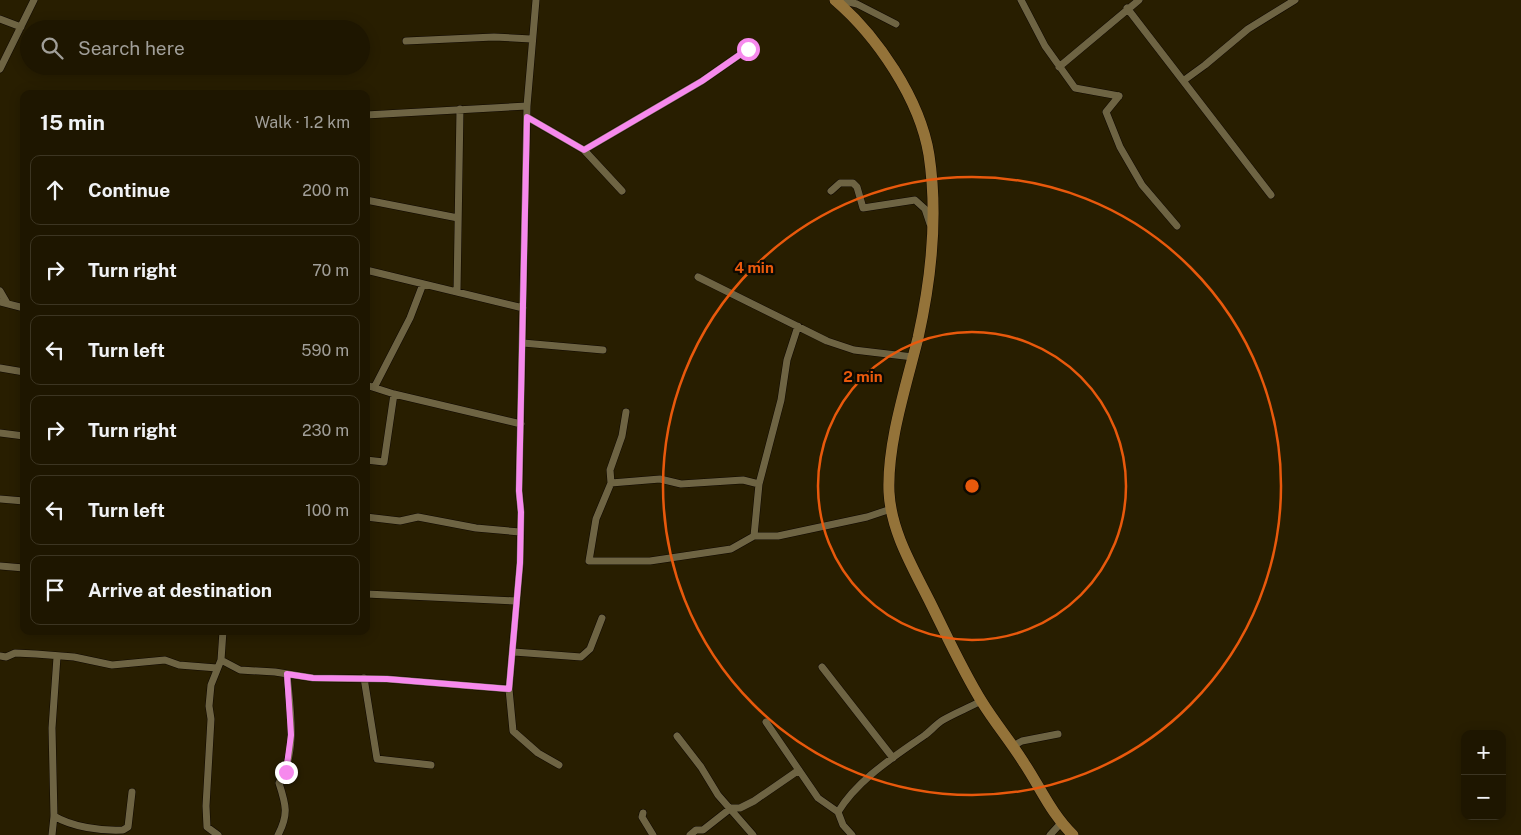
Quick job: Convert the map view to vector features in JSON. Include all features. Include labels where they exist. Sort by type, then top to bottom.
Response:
[{"type":"main road","points":[[835,0],[857,18],[887,58],[911,102],[929,155],[933,232],[919,331],[894,441],[890,474],[891,509],[910,565],[981,701],[1061,823],[1073,835]]},
{"type":"street","points":[[24,20],[34,0]]},
{"type":"street","points":[[536,0],[536,12],[531,39],[527,106],[519,491],[521,512],[520,563],[514,652],[509,689],[514,733],[538,753],[559,765]]},
{"type":"street","points":[[841,0],[857,4],[896,24]]},
{"type":"street","points":[[1021,0],[1045,46],[1075,88],[1119,96],[1106,112],[1120,147],[1142,184],[1177,226]]},
{"type":"street","points":[[1059,67],[1139,0]]},
{"type":"street","points":[[1183,80],[1205,65],[1248,29],[1295,0]]},
{"type":"street","points":[[1128,8],[1271,195]]},
{"type":"street","points":[[0,19],[20,27]]},
{"type":"street","points":[[0,69],[20,29]]},
{"type":"street","points":[[406,41],[494,37],[531,39]]},
{"type":"street","points":[[584,150],[702,81],[748,49]]},
{"type":"street","points":[[370,115],[527,106]]},
{"type":"street","points":[[457,292],[460,109]]},
{"type":"street","points":[[527,117],[584,150],[622,191]]},
{"type":"street","points":[[831,191],[840,183],[853,183],[857,187],[863,208],[915,200],[924,210],[933,232]]},
{"type":"street","points":[[370,201],[458,218]]},
{"type":"street","points":[[370,271],[523,308]]},
{"type":"street","points":[[698,277],[827,342],[854,350],[913,357]]},
{"type":"street","points":[[375,386],[410,318],[423,284]]},
{"type":"street","points":[[0,291],[4,302],[20,307]]},
{"type":"street","points":[[754,536],[759,484],[781,400],[787,360],[798,326]]},
{"type":"street","points":[[523,343],[602,350]]},
{"type":"street","points":[[0,368],[20,371]]},
{"type":"street","points":[[370,385],[394,394],[521,424]]},
{"type":"street","points":[[370,460],[384,462],[394,394]]},
{"type":"street","points":[[626,412],[622,436],[610,470],[611,483],[596,519],[588,561],[650,561],[731,548],[754,536],[778,536],[867,517],[891,509]]},
{"type":"street","points":[[0,433],[20,436]]},
{"type":"street","points":[[611,483],[660,479],[681,484],[744,480],[759,484]]},
{"type":"street","points":[[0,499],[20,501]]},
{"type":"street","points":[[370,517],[403,521],[418,517],[476,528],[520,532]]},
{"type":"street","points":[[0,566],[20,568]]},
{"type":"street","points":[[370,594],[516,601]]},
{"type":"street","points":[[514,652],[581,657],[590,649],[602,618]]},
{"type":"street","points":[[218,835],[209,830],[206,824],[211,719],[209,706],[211,685],[221,660],[223,635]]},
{"type":"street","points":[[0,656],[6,657],[15,653],[23,653],[74,657],[112,665],[165,660],[179,665],[217,668]]},
{"type":"street","points":[[52,835],[54,816],[52,728],[58,657]]},
{"type":"street","points":[[221,660],[240,670],[313,678],[364,678],[509,689]]},
{"type":"street","points":[[822,667],[892,758]]},
{"type":"street","points":[[278,835],[286,820],[286,802],[279,783],[289,761],[291,735],[287,674]]},
{"type":"street","points":[[364,678],[377,759],[430,765]]},
{"type":"street","points":[[838,812],[846,798],[892,758],[940,721],[981,701]]},
{"type":"street","points":[[766,722],[818,798],[838,812],[843,825],[852,835]]},
{"type":"street","points":[[1012,746],[1022,740],[1058,734]]},
{"type":"street","points":[[678,736],[701,767],[718,795],[753,835]]},
{"type":"street","points":[[690,835],[696,830],[703,830],[731,808],[740,808],[754,801],[799,770]]},
{"type":"street","points":[[54,816],[63,821],[86,826],[123,830],[128,827],[132,792]]},
{"type":"street","points":[[643,813],[642,817],[653,835]]},
{"type":"street","points":[[1050,835],[1061,823]]},
{"type":"route","points":[[286,772],[291,735],[287,674],[313,678],[387,679],[440,685],[509,689],[514,652],[520,563],[521,512],[519,491],[527,117],[584,150],[702,81],[748,49]]}]
